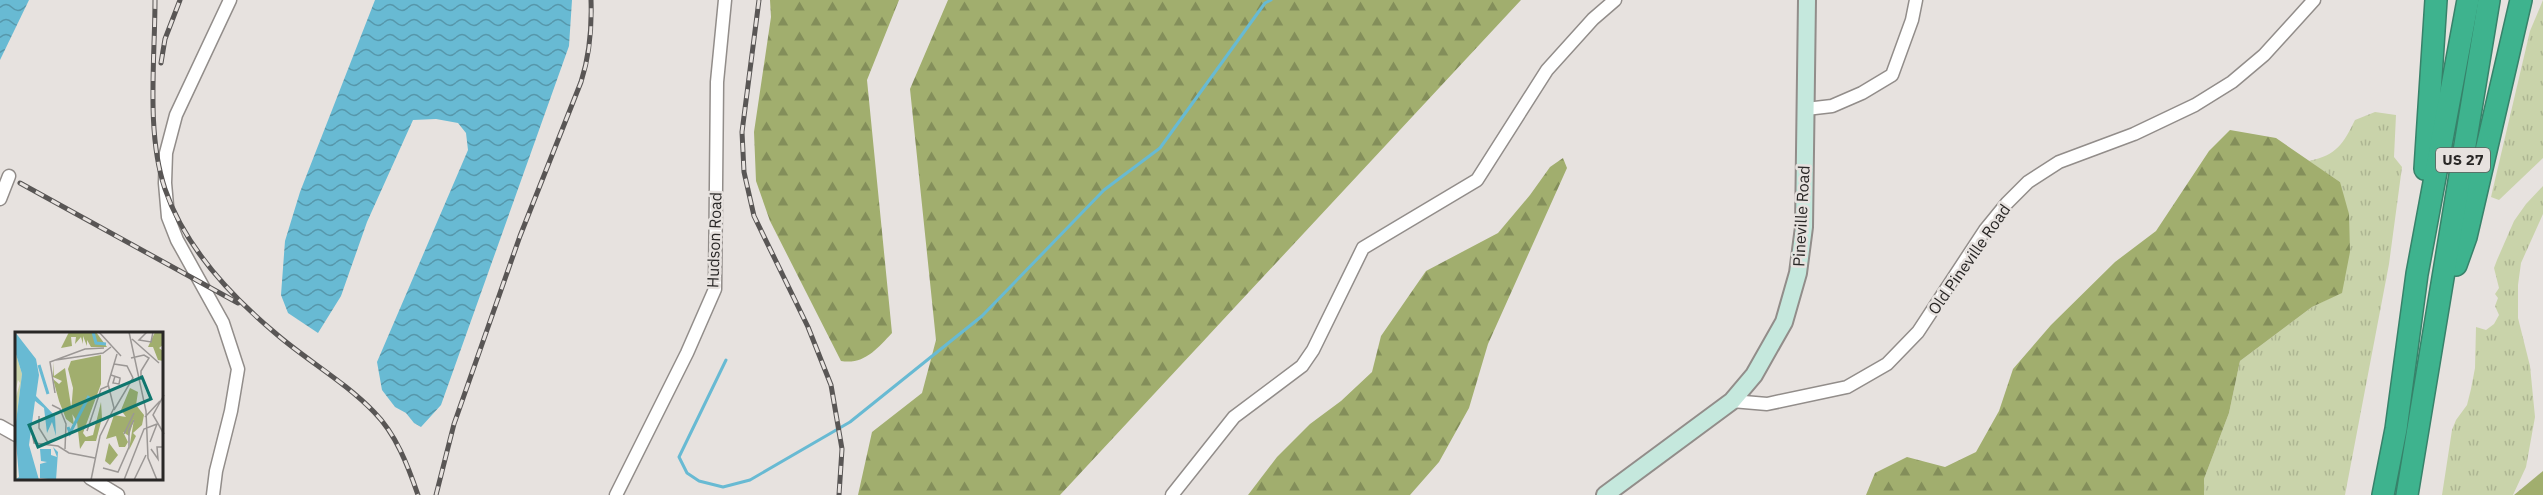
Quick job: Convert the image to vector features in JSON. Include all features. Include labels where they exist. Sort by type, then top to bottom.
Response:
[{"type":"highway","points":[[2417,274],[2436,0]]},
{"type":"highway","name":"US 27","points":[[2383,495],[2396,429],[2417,274],[2468,0]]},
{"type":"highway","name":"US 27","points":[[2407,495],[2438,319],[2489,0]]},
{"type":"highway","points":[[2438,319],[2466,237],[2521,0]]},
{"type":"main road","name":"Pineville Road","points":[[1605,495],[1732,401],[1754,375],[1784,322],[1798,273],[1804,227],[1808,0]]},
{"type":"street","points":[[213,495],[238,369],[223,323],[177,240],[168,217],[165,183],[166,153],[176,115],[230,0]]},
{"type":"street","name":"Hudson Road","points":[[616,495],[687,353],[715,289],[717,82],[725,0]]},
{"type":"street","points":[[1172,495],[1234,417],[1302,366],[1313,350],[1363,248],[1477,180],[1547,70],[1586,27],[1615,0]]},
{"type":"street","points":[[1806,109],[1832,106],[1892,75],[1912,20],[1916,0]]},
{"type":"street","name":"Old Pineville Road","points":[[1732,401],[1767,404],[1847,387],[1887,364],[1918,332],[1985,230],[2028,182],[2059,162],[2134,134],[2194,105],[2232,82],[2264,55],[2314,0]]},
{"type":"street","points":[[0,200],[9,176]]},
{"type":"street","points":[[0,426],[15,434]]},
{"type":"street","points":[[93,480],[118,495]]},
{"type":"green space","points":[[770,0],[899,0],[867,80],[892,333],[870,354],[857,361],[841,361],[770,221],[756,181],[754,132],[771,17]]},
{"type":"green space","points":[[948,0],[1521,0],[1060,495],[858,495],[872,432],[922,393],[936,340],[910,89]]},
{"type":"green space","points":[[2543,0],[2543,158],[2499,200],[2491,197],[2530,31]]},
{"type":"green space","points":[[2375,112],[2396,115],[2394,157],[2402,167],[2389,264],[2345,495],[2204,495],[2204,479],[2229,413],[2240,361],[2312,307],[2342,292],[2340,182],[2309,161],[2333,152],[2343,142],[2355,120]]},
{"type":"green space","points":[[2230,130],[2276,138],[2340,182],[2349,214],[2350,252],[2342,293],[2312,307],[2240,361],[2229,413],[2204,479],[2204,495],[1866,495],[1875,473],[1907,457],[1945,467],[1976,452],[1999,411],[2013,369],[2051,325],[2115,262],[2156,231],[2209,151]]},
{"type":"green space","points":[[1563,158],[1567,168],[1488,344],[1469,408],[1439,462],[1410,495],[1248,495],[1277,457],[1310,424],[1341,401],[1372,372],[1381,336],[1426,271],[1498,233],[1550,167]]},
{"type":"green space","points":[[2543,186],[2543,214],[2521,263],[2518,285],[2518,318],[2530,366],[2535,417],[2526,467],[2513,495],[2442,495],[2452,430],[2467,405],[2471,389],[2475,368],[2476,327],[2486,330],[2494,324],[2499,315],[2495,306],[2498,298],[2495,294],[2499,288],[2494,268],[2514,221]]},
{"type":"green space","points":[[2543,471],[2543,495],[2514,495]]},
{"type":"water","points":[[0,0],[29,0],[0,60]]},
{"type":"water","points":[[375,0],[572,0],[569,46],[441,405],[421,427],[414,423],[406,413],[395,407],[382,390],[377,362],[468,150],[466,133],[458,123],[436,119],[413,120],[367,222],[341,296],[318,333],[288,313],[281,295],[285,241],[300,192]]},
{"type":"waterway","points":[[726,360],[679,457],[687,473],[699,481],[723,487],[750,480],[850,422],[982,316],[1104,190],[1160,148],[1265,3],[1271,0]]},
{"type":"railway","points":[[155,0],[153,96],[155,144],[159,167],[173,210],[210,268],[241,302],[286,342],[350,390],[382,421],[400,451],[418,495]]},
{"type":"railway","points":[[161,63],[165,39],[180,0]]},
{"type":"railway","points":[[436,495],[454,424],[520,236],[581,82],[590,41],[591,0]]},
{"type":"railway","points":[[759,0],[742,132],[744,172],[754,216],[808,327],[831,385],[842,449],[839,495]]},
{"type":"railway","points":[[20,183],[238,303]]}]
